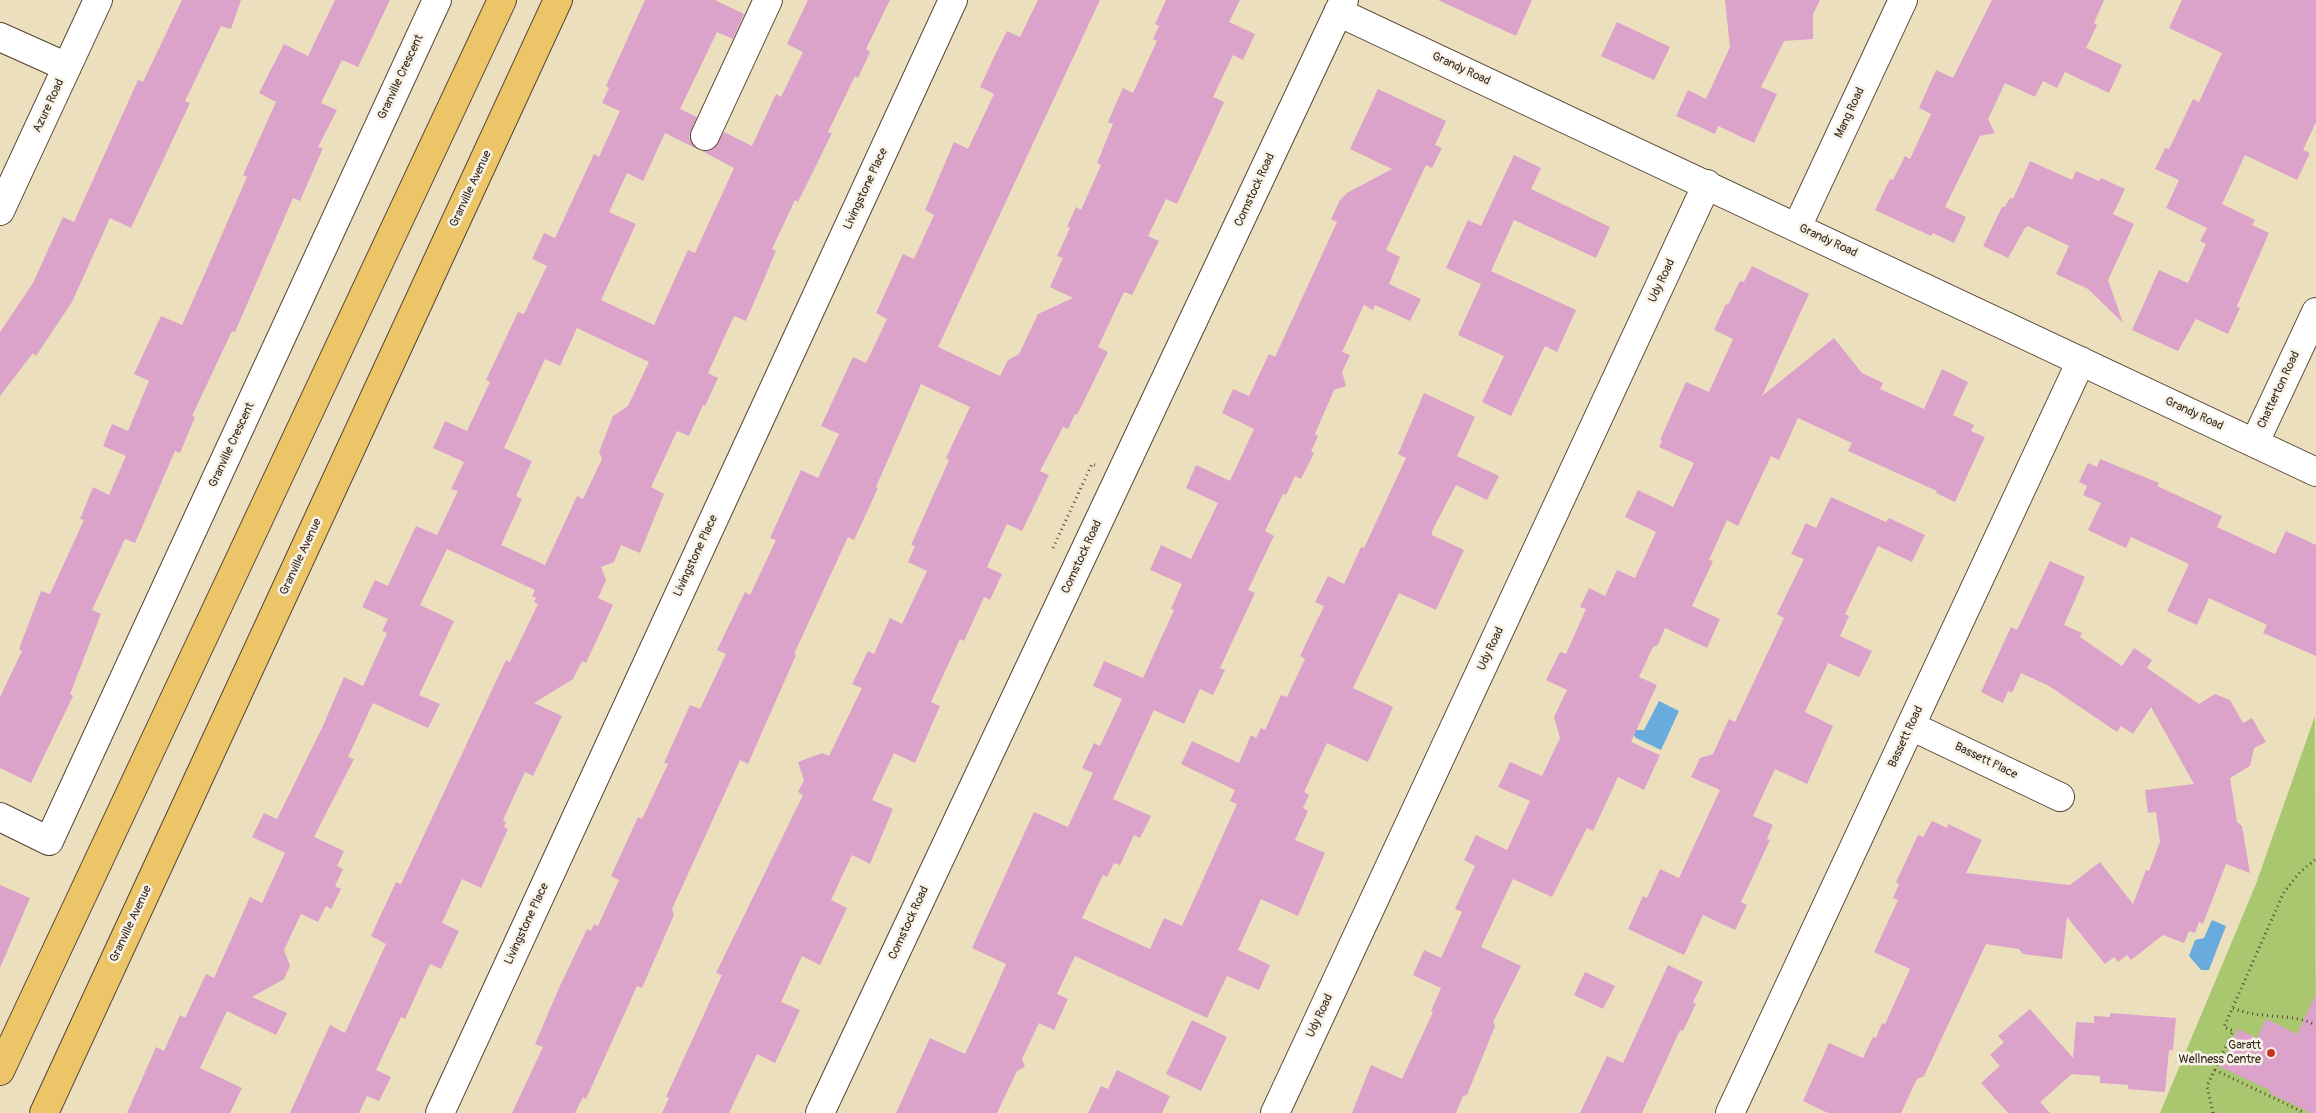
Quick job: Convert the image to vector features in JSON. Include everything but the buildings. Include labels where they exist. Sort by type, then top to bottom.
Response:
[{"type":"main road","points":[[0,1071],[502,0]]},
{"type":"main road","name":"Granville Avenue","points":[[44,1113],[558,0]]},
{"type":"street","name":"Azure Road","points":[[0,211],[98,0]]},
{"type":"street","name":"Granville Crescent","points":[[0,817],[50,841],[437,0]]},
{"type":"street","points":[[704,136],[768,0]]},
{"type":"street","name":"Livingstone Place","points":[[440,1113],[953,0]]},
{"type":"street","name":"Mang Road","points":[[1797,227],[1903,0]]},
{"type":"street","name":"Grandy Road","points":[[1341,6],[1707,184],[2316,472]]},
{"type":"street","name":"Comstock Road","points":[[820,1113],[1341,6]]},
{"type":"street","points":[[0,38],[67,67]]},
{"type":"street","name":"Udy Road","points":[[1274,1113],[1707,184]]},
{"type":"street","name":"Chatterton Road","points":[[2254,442],[2316,312]]},
{"type":"street","name":"Bassett Road","points":[[1730,1113],[2081,361]]},
{"type":"street","name":"Bassett Place","points":[[1911,726],[2060,797]]},
{"type":"path","points":[[2213,1113],[2207,1086],[2233,1031],[2224,1027],[2284,892],[2301,871],[2316,859]]},
{"type":"path","points":[[2233,1008],[2245,1013],[2301,1018],[2316,1025]]},
{"type":"path","points":[[2215,1070],[2305,1113]]},
{"type":"green space","points":[[2315,716],[2316,1113],[2160,1113],[2256,884]]},
{"type":"water","points":[[1659,701],[1679,711],[1661,750],[1636,738],[1633,734],[1634,730],[1644,730]]},
{"type":"water","points":[[2212,920],[2226,926],[2209,970],[2201,970],[2189,956],[2195,940],[2204,938]]},
{"type":"place","name":"Garatt Wellness Centre","points":[[2271,1053]]}]
